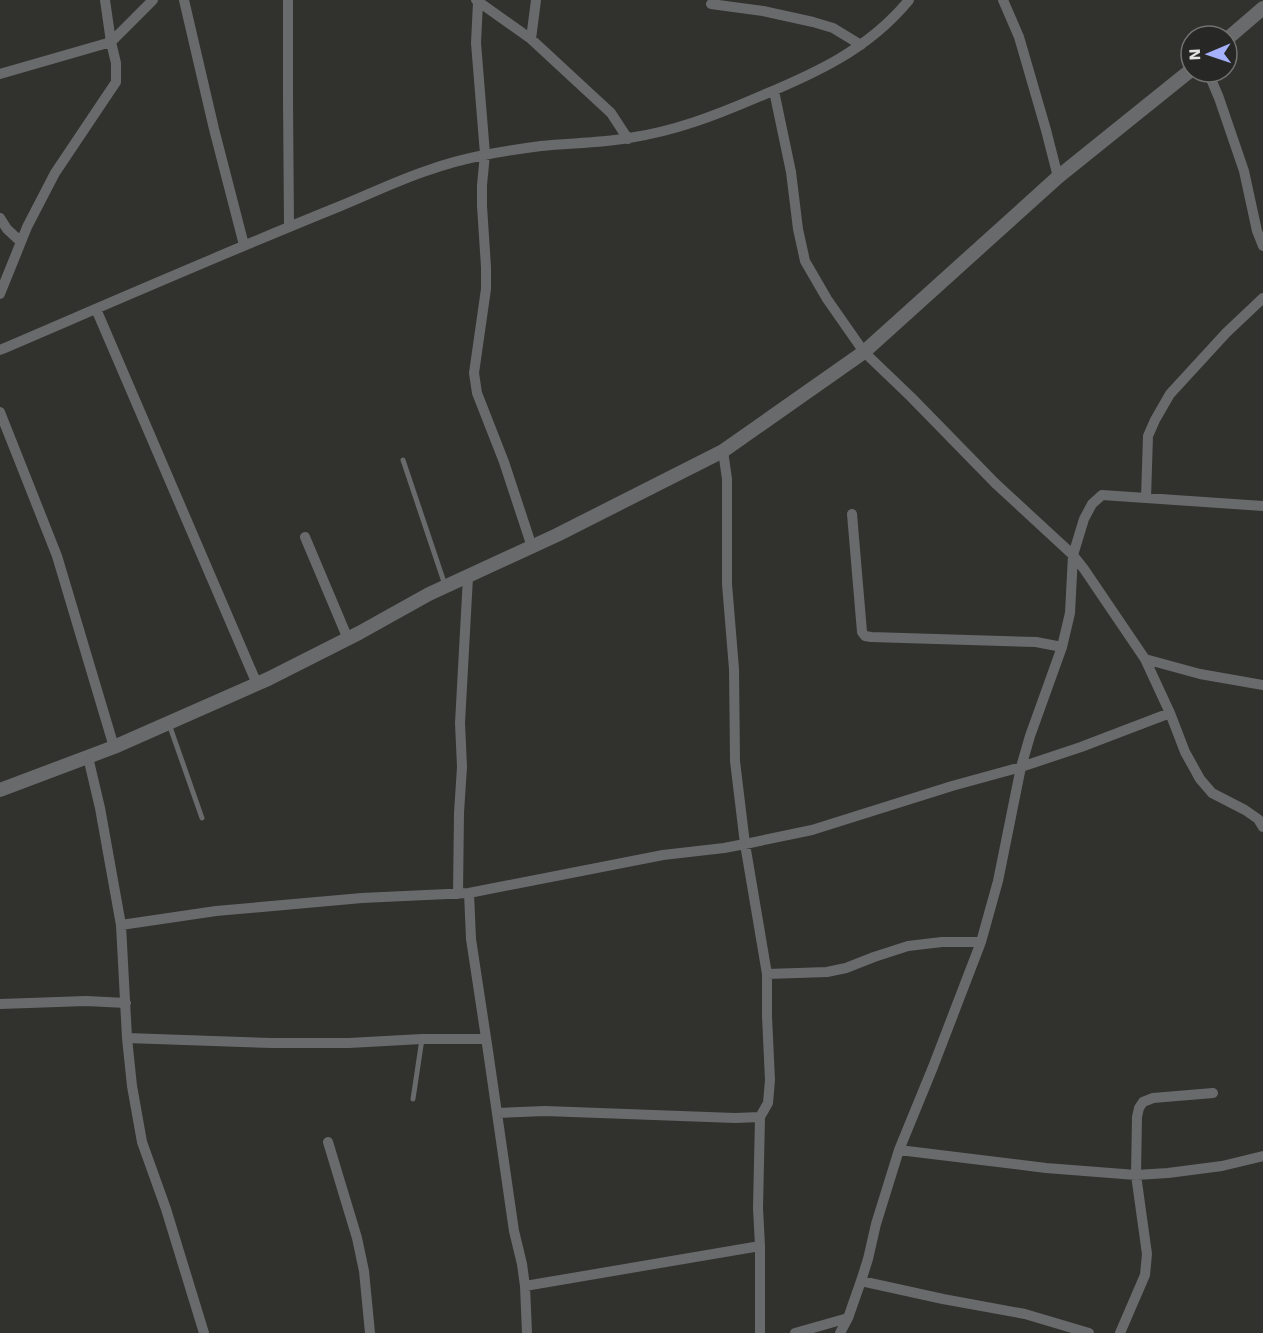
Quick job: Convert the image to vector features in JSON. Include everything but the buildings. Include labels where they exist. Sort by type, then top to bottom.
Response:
[{"type":"street","points":[[0,294],[27,227],[55,174],[116,82],[116,63],[105,0]]},
{"type":"street","points":[[0,74],[111,42],[153,0]]},
{"type":"street","points":[[184,0],[244,245]]},
{"type":"street","points":[[288,0],[289,226]]},
{"type":"street","points":[[531,39],[536,0]]},
{"type":"street","points":[[0,350],[289,226],[430,169],[485,154],[628,139],[672,130],[715,116],[824,68],[861,45],[909,0]]},
{"type":"street","points":[[1003,0],[1019,38],[1058,177]]},
{"type":"street","points":[[477,1],[531,39],[611,113],[628,139]]},
{"type":"street","points":[[477,1],[476,43],[485,154],[482,196],[486,289],[474,373],[477,393],[504,462],[532,547]]},
{"type":"street","points":[[711,4],[763,10],[813,22],[833,28],[861,45]]},
{"type":"street","points":[[1239,29],[1263,8]]},
{"type":"street","points":[[0,790],[88,758],[290,669],[445,586],[532,547],[723,451],[864,352],[1058,177],[1179,80]]},
{"type":"street","points":[[1213,84],[1244,171],[1257,231],[1263,246]]},
{"type":"street","points":[[774,91],[791,172],[798,229],[805,261],[827,298],[864,352],[995,483],[1073,555],[1145,659],[1170,713],[1185,753],[1200,779],[1212,794],[1245,810],[1258,819],[1263,827]]},
{"type":"street","points":[[0,218],[7,229],[21,242]]},
{"type":"street","points":[[1146,498],[1148,436],[1170,394],[1226,333],[1263,298]]},
{"type":"street","points":[[96,309],[257,684]]},
{"type":"street","points":[[0,412],[57,556],[114,747]]},
{"type":"street","points":[[723,451],[727,479],[727,584],[734,669],[735,761],[745,844],[767,974],[770,1080],[768,1103],[760,1117],[758,1208],[760,1333]]},
{"type":"street","points":[[840,1333],[848,1318],[861,1281],[899,1150],[981,942],[998,881],[1021,767],[1062,647],[1070,613],[1073,555],[1084,519],[1092,504],[1102,495],[1263,506]]},
{"type":"street","points":[[852,514],[862,632],[865,636],[1036,642],[1062,647]]},
{"type":"street","points":[[305,537],[348,639]]},
{"type":"street","points":[[468,577],[460,723],[462,767],[459,813],[464,893],[514,1231],[522,1264],[527,1333]]},
{"type":"street","points":[[1145,659],[1200,674],[1263,685]]},
{"type":"street","points":[[121,925],[227,910],[363,898],[464,893],[663,855],[745,844],[812,830],[1021,767],[1170,713]]},
{"type":"street","points":[[88,758],[100,808],[121,925],[127,1038],[132,1086],[142,1142],[166,1209],[204,1333]]},
{"type":"street","points":[[767,974],[827,972],[846,968],[908,946],[942,942],[981,942]]},
{"type":"street","points":[[0,1004],[86,1001],[126,1003]]},
{"type":"street","points":[[127,1038],[272,1043],[486,1039]]},
{"type":"street","points":[[1120,1333],[1146,1275],[1147,1264],[1136,1175],[1139,1108],[1143,1102],[1153,1098],[1213,1093]]},
{"type":"street","points":[[497,1113],[545,1111],[760,1117]]},
{"type":"street","points":[[328,1142],[357,1238],[364,1271],[370,1333]]},
{"type":"street","points":[[899,1150],[1046,1168],[1136,1175],[1222,1166],[1263,1156]]},
{"type":"street","points":[[525,1286],[760,1246]]},
{"type":"street","points":[[861,1281],[1025,1314],[1089,1333]]},
{"type":"street","points":[[795,1333],[848,1318]]},
{"type":"lane","points":[[403,460],[445,586]]},
{"type":"lane","points":[[169,724],[202,818]]},
{"type":"lane","points":[[414,1099],[422,1039]]}]
